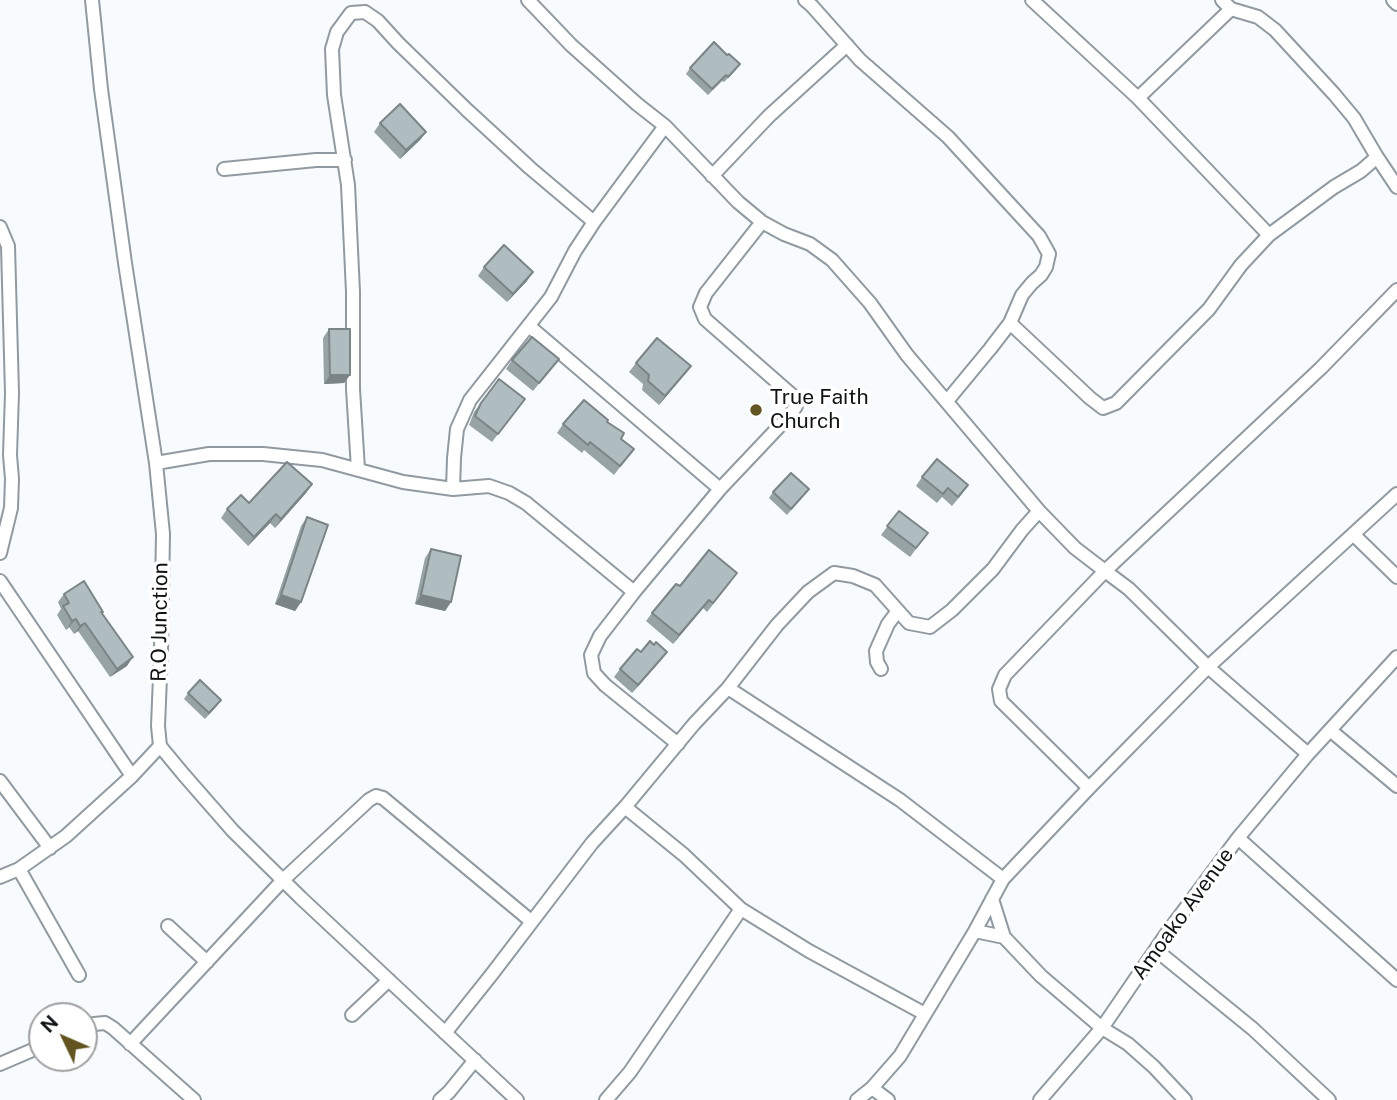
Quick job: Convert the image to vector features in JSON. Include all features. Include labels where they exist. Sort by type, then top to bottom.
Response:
[{"type":"street","name":"R.O Junction","points":[[92,0],[101,89],[156,463],[163,534],[158,726],[160,746]]},
{"type":"street","points":[[528,0],[571,45],[665,126],[738,202],[762,222],[810,244],[832,260],[870,303],[907,355],[1039,511],[1075,548],[1129,589],[1209,667],[1308,754]]},
{"type":"street","points":[[805,0],[860,60],[948,137],[1044,242],[1049,254],[1046,267],[1022,295],[1010,323],[947,401]]},
{"type":"street","points":[[1032,0],[1138,99],[1269,236]]},
{"type":"street","points":[[1393,0],[1397,4]]},
{"type":"street","points":[[1138,99],[1226,5],[1258,18],[1275,30],[1354,118],[1397,187]]},
{"type":"street","points":[[358,469],[349,198],[334,95],[332,49],[337,32],[352,13],[365,12],[378,20],[408,53],[530,168],[594,222]]},
{"type":"street","points":[[712,176],[769,116],[847,45]]},
{"type":"street","points":[[453,489],[457,429],[470,400],[551,297],[594,222],[665,126]]},
{"type":"street","points":[[1010,323],[1103,408],[1116,403],[1209,309],[1241,265],[1269,236],[1377,158]]},
{"type":"street","points":[[224,169],[345,160]]},
{"type":"street","points":[[678,744],[605,685],[594,673],[591,655],[600,636],[634,592],[720,489],[796,406],[793,396],[705,319],[700,307],[706,293],[762,222]]},
{"type":"street","points":[[0,227],[8,246],[6,394],[12,479],[11,508],[0,553]]},
{"type":"street","points":[[1089,788],[1001,701],[999,689],[1005,675],[1105,571],[1321,368],[1397,290]]},
{"type":"street","points":[[529,326],[720,489]]},
{"type":"street","points":[[0,446],[10,455]]},
{"type":"street","points":[[156,463],[209,454],[262,454],[322,460],[403,482],[453,489],[489,486],[526,503],[634,592]]},
{"type":"street","points":[[857,1100],[872,1088],[900,1056],[1003,879],[1209,667],[1397,494]]},
{"type":"street","points":[[445,1033],[592,843],[808,592],[835,573],[853,576],[876,585],[909,624],[930,628],[993,569],[1021,530],[1039,511]]},
{"type":"street","points":[[1354,536],[1397,577]]},
{"type":"street","points":[[0,581],[132,775]]},
{"type":"street","points":[[881,669],[876,651],[888,624],[897,612]]},
{"type":"street","name":"Amoako Avenue","points":[[1040,1100],[1102,1028],[1238,838],[1308,754],[1397,657]]},
{"type":"street","points":[[728,688],[900,800],[1003,879]]},
{"type":"street","points":[[1330,730],[1397,786]]},
{"type":"street","points":[[0,877],[19,869],[66,836],[160,746],[233,831],[517,1100]]},
{"type":"street","points":[[0,781],[50,848]]},
{"type":"street","points":[[130,1044],[283,880],[376,796],[383,798],[531,921]]},
{"type":"street","points":[[625,807],[684,855],[741,909],[809,951],[925,1013]]},
{"type":"street","points":[[1238,838],[1397,980]]},
{"type":"street","points":[[19,869],[79,975]]},
{"type":"street","points":[[992,898],[1004,937],[1041,976],[1102,1028],[1128,1044],[1185,1100]]},
{"type":"street","points":[[606,1100],[630,1072],[741,909]]},
{"type":"street","points":[[169,926],[207,962]]},
{"type":"street","points":[[975,930],[1004,937]]},
{"type":"street","points":[[1156,950],[1253,1029],[1329,1100]]},
{"type":"street","points":[[352,1015],[389,980]]},
{"type":"street","points":[[98,1024],[105,1023],[192,1100]]},
{"type":"street","points":[[1,1062],[28,1051]]},
{"type":"street","points":[[440,1100],[475,1060]]},
{"type":"street","points":[[872,1088],[888,1100]]},
{"type":"building","points":[[714,42],[740,64],[712,89],[690,68]]},
{"type":"building","points":[[400,104],[426,132],[406,150],[380,123]]},
{"type":"building","points":[[504,245],[533,272],[513,294],[484,267]]},
{"type":"building","points":[[329,329],[350,329],[350,375],[330,375]]},
{"type":"building","points":[[532,337],[559,359],[539,383],[512,360]]},
{"type":"building","points":[[657,338],[691,366],[665,396],[648,381],[649,375],[636,363]]},
{"type":"building","points":[[499,379],[525,399],[498,434],[475,416]]},
{"type":"building","points":[[584,400],[608,420],[607,422],[624,433],[621,439],[634,449],[620,466],[563,424]]},
{"type":"building","points":[[937,459],[968,485],[958,497],[948,488],[943,494],[922,477]]},
{"type":"building","points":[[287,462],[312,484],[281,519],[276,514],[254,537],[227,509],[241,495],[249,503]]},
{"type":"building","points":[[791,473],[809,489],[791,509],[773,492]]},
{"type":"building","points":[[899,511],[928,533],[916,548],[887,526]]},
{"type":"building","points":[[307,517],[328,525],[301,602],[281,595]]},
{"type":"building","points":[[431,549],[461,556],[451,602],[421,595]]},
{"type":"building","points":[[709,550],[737,573],[713,603],[709,600],[679,635],[652,613],[676,584],[680,586]]},
{"type":"building","points":[[84,581],[101,612],[133,657],[117,669],[85,623],[80,626],[76,619],[72,621],[63,606],[69,603],[64,594]]},
{"type":"building","points":[[650,641],[654,645],[656,642],[667,652],[638,685],[620,669],[637,649],[641,652]]},
{"type":"building","points":[[200,680],[221,700],[209,713],[188,693]]},
{"type":"place","name":"True Faith Church","points":[[756,410]]}]
